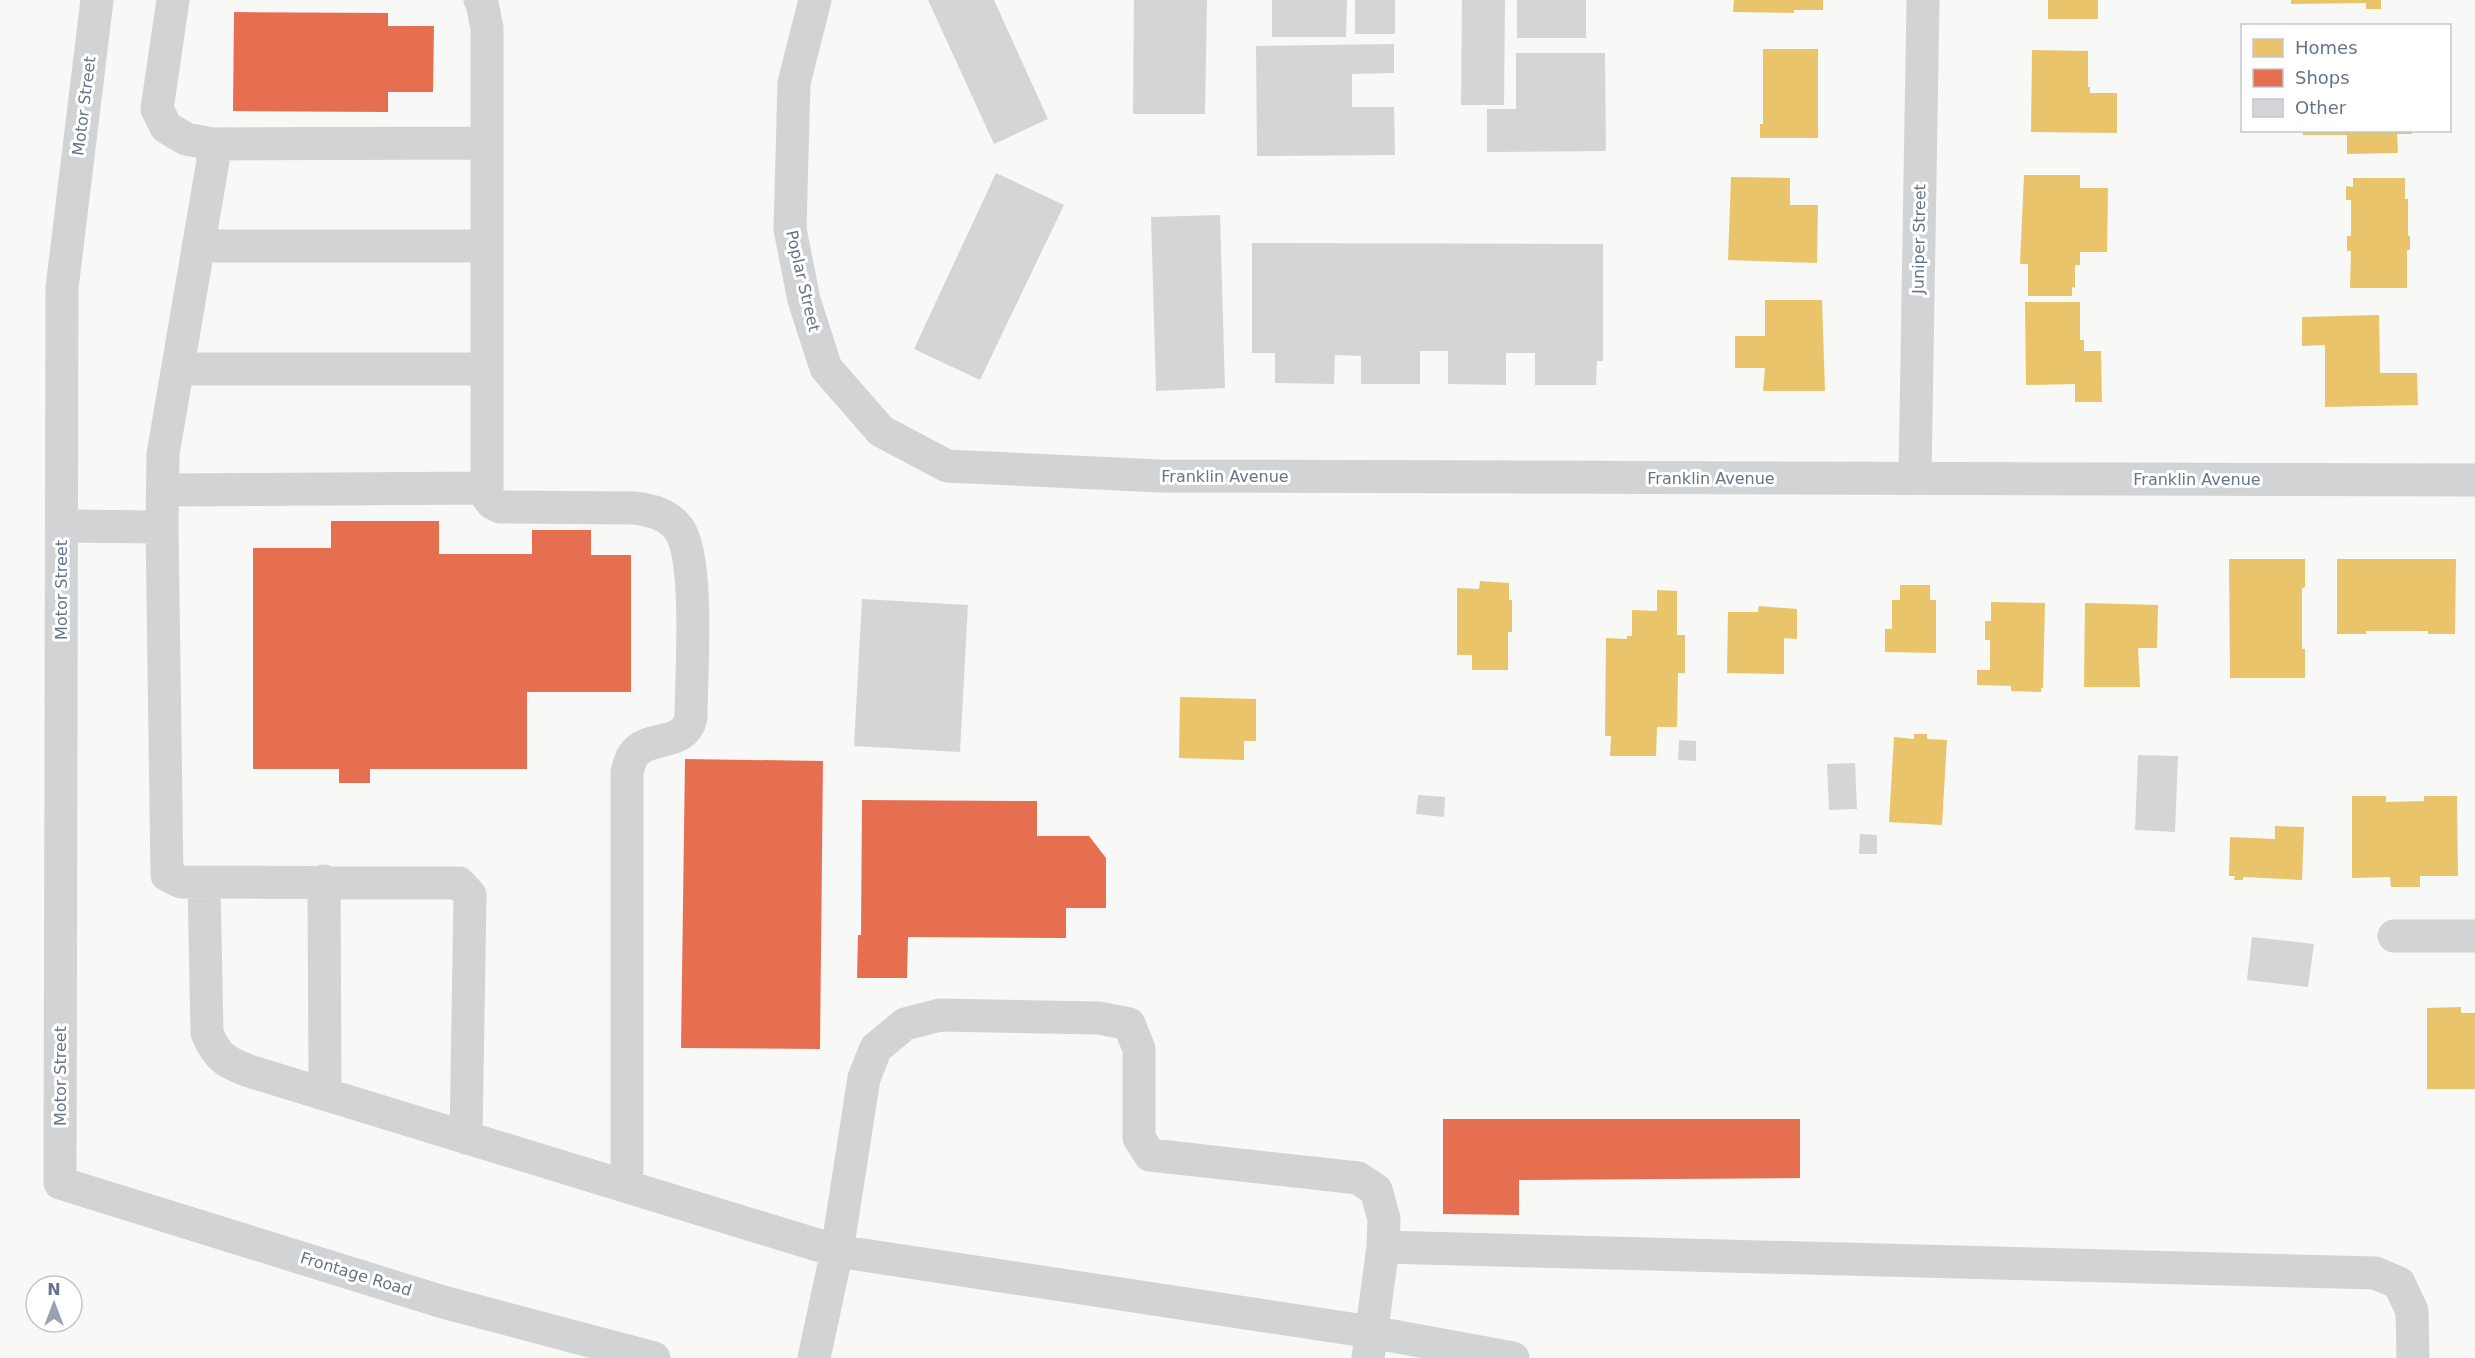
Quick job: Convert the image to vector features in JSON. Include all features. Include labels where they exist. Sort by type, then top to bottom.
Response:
[{"type":"street","name":"Motor Street","points":[[60,1182],[62,288],[97,0]]},
{"type":"street","points":[[173,0],[157,109],[166,126],[186,139],[212,144],[487,143]]},
{"type":"street","points":[[480,0],[487,28],[487,496],[492,503],[500,507],[634,508],[655,511],[677,526],[685,540],[692,583],[691,718],[688,727],[675,738],[648,744],[633,754],[627,772],[627,1172],[621,1185]]},
{"type":"street","name":"Poplar Street","points":[[815,0],[794,82],[790,229],[804,300],[826,368],[881,431],[947,465]]},
{"type":"street","name":"Juniper Street","points":[[1915,478],[1923,0]]},
{"type":"street","points":[[212,144],[213,160],[164,454],[162,526],[167,875],[181,882],[459,883],[470,895],[466,1138]]},
{"type":"street","points":[[198,246],[487,246]]},
{"type":"street","points":[[179,362],[193,369],[487,369]]},
{"type":"street","name":"Franklin Avenue","points":[[947,465],[1160,476],[2475,480]]},
{"type":"street","points":[[164,490],[487,488]]},
{"type":"street","points":[[62,526],[162,526]]},
{"type":"street","points":[[320,1093],[325,1084],[324,881]]},
{"type":"street","points":[[204,882],[207,1033],[214,1051],[228,1063],[238,1067],[837,1251],[1370,1345],[1513,1358]]},
{"type":"street","points":[[2394,936],[2475,936]]},
{"type":"street","points":[[814,1358],[837,1251],[864,1078],[876,1048],[905,1024],[940,1015],[1099,1018],[1129,1024],[1139,1049],[1138,1138],[1150,1155],[1358,1178],[1376,1190],[1384,1219],[1383,1247],[1370,1345]]},
{"type":"street","name":"Frontage Road","points":[[60,1182],[443,1302],[654,1358]]},
{"type":"street","points":[[1383,1247],[2375,1273],[2399,1283],[2412,1311],[2414,1358]]},
{"type":"building: Homes","points":[[1734,0],[1823,0],[1823,10],[1794,10],[1794,13],[1733,12]]},
{"type":"building: Homes","points":[[2048,0],[2098,0],[2098,19],[2048,19]]},
{"type":"building: Homes","points":[[2291,0],[2381,0],[2381,9],[2366,9],[2366,3],[2291,4]]},
{"type":"building: Homes","points":[[1763,49],[1818,49],[1818,138],[1760,138],[1760,124],[1763,124]]},
{"type":"building: Homes","points":[[2032,50],[2088,51],[2090,93],[2117,93],[2117,133],[2031,132]]},
{"type":"building: Homes","points":[[2303,132],[2412,132],[2412,134],[2397,134],[2398,153],[2347,154],[2347,135],[2303,135]]},
{"type":"building: Homes","points":[[2024,175],[2080,175],[2080,188],[2108,188],[2107,252],[2080,252],[2080,265],[2075,265],[2075,288],[2072,287],[2072,296],[2028,296],[2028,264],[2020,264]]},
{"type":"building: Homes","points":[[1731,177],[1790,178],[1790,205],[1818,205],[1817,263],[1728,260]]},
{"type":"building: Homes","points":[[2353,178],[2405,178],[2405,199],[2408,199],[2408,236],[2410,236],[2410,250],[2407,250],[2407,288],[2350,288],[2351,251],[2347,251],[2347,236],[2351,236],[2351,200],[2346,200],[2346,186],[2353,187]]},
{"type":"building: Homes","points":[[1765,300],[1822,300],[1825,391],[1763,391],[1765,368],[1735,368],[1735,336],[1765,336]]},
{"type":"building: Homes","points":[[2025,302],[2080,302],[2080,340],[2084,340],[2084,351],[2101,351],[2102,402],[2075,402],[2075,384],[2026,385]]},
{"type":"building: Homes","points":[[2379,315],[2380,373],[2417,373],[2418,405],[2325,407],[2325,345],[2302,346],[2302,317]]},
{"type":"building: Homes","points":[[2229,559],[2305,559],[2305,587],[2302,588],[2302,649],[2305,649],[2305,678],[2230,678]]},
{"type":"building: Homes","points":[[2337,559],[2456,559],[2455,634],[2428,634],[2428,631],[2366,631],[2366,634],[2337,634]]},
{"type":"building: Homes","points":[[1480,581],[1509,583],[1509,600],[1512,600],[1512,632],[1508,632],[1508,670],[1472,670],[1472,655],[1457,655],[1457,588],[1479,589]]},
{"type":"building: Homes","points":[[1900,585],[1930,585],[1930,600],[1936,600],[1936,653],[1885,652],[1885,629],[1892,629],[1892,600],[1900,600]]},
{"type":"building: Homes","points":[[1657,590],[1677,591],[1677,635],[1685,635],[1685,673],[1678,673],[1677,727],[1657,727],[1656,756],[1610,756],[1611,736],[1605,736],[1606,638],[1627,639],[1627,636],[1632,636],[1632,610],[1657,611]]},
{"type":"building: Homes","points":[[1991,602],[2045,603],[2043,688],[2041,692],[2011,691],[2011,686],[1977,685],[1977,670],[1990,670],[1990,640],[1985,640],[1985,621],[1991,621]]},
{"type":"building: Homes","points":[[2085,603],[2158,605],[2157,648],[2138,648],[2140,687],[2084,687]]},
{"type":"building: Homes","points":[[1759,606],[1797,609],[1797,639],[1784,638],[1784,674],[1727,673],[1728,612],[1758,612]]},
{"type":"building: Homes","points":[[1180,697],[1256,699],[1256,741],[1244,741],[1244,760],[1179,758]]},
{"type":"building: Homes","points":[[1914,734],[1927,734],[1927,739],[1947,740],[1942,825],[1889,822],[1894,737],[1914,739]]},
{"type":"building: Homes","points":[[2352,796],[2386,796],[2386,802],[2424,801],[2424,796],[2457,796],[2458,876],[2420,876],[2420,887],[2391,887],[2390,877],[2352,878]]},
{"type":"building: Homes","points":[[2275,826],[2304,827],[2302,880],[2243,877],[2243,880],[2234,880],[2235,876],[2229,876],[2230,837],[2275,839]]},
{"type":"building: Homes","points":[[2461,1007],[2461,1013],[2475,1013],[2475,1089],[2427,1089],[2427,1008]]},
{"type":"building: Shops","points":[[234,12],[388,13],[388,26],[434,26],[433,92],[388,92],[388,112],[233,111]]},
{"type":"building: Shops","points":[[331,521],[439,521],[439,554],[532,554],[532,530],[591,530],[591,555],[631,555],[631,692],[527,692],[527,769],[370,769],[370,783],[339,783],[339,769],[253,769],[253,548],[331,548]]},
{"type":"building: Shops","points":[[685,759],[823,761],[820,1049],[681,1048]]},
{"type":"building: Shops","points":[[862,800],[1037,801],[1037,836],[1089,836],[1106,858],[1106,908],[1066,908],[1066,938],[908,937],[907,978],[857,978],[858,935],[861,935]]},
{"type":"building: Shops","points":[[1443,1119],[1800,1119],[1800,1178],[1519,1180],[1519,1215],[1443,1214]]},
{"type":"building: Other","points":[[928,0],[994,0],[1048,119],[994,144]]},
{"type":"building: Other","points":[[1134,0],[1207,0],[1205,114],[1133,114]]},
{"type":"building: Other","points":[[1272,0],[1347,0],[1346,37],[1272,37]]},
{"type":"building: Other","points":[[1355,0],[1395,0],[1395,34],[1355,34]]},
{"type":"building: Other","points":[[1462,0],[1505,0],[1504,105],[1461,105]]},
{"type":"building: Other","points":[[1517,0],[1586,0],[1586,38],[1517,38]]},
{"type":"building: Other","points":[[1394,44],[1394,73],[1352,74],[1352,107],[1394,107],[1395,155],[1257,156],[1256,46]]},
{"type":"building: Other","points":[[1516,53],[1605,53],[1606,151],[1487,152],[1487,109],[1516,109]]},
{"type":"building: Other","points":[[996,173],[1064,205],[980,380],[914,349]]},
{"type":"building: Other","points":[[1220,215],[1225,388],[1156,391],[1151,217]]},
{"type":"building: Other","points":[[1252,243],[1603,244],[1603,361],[1597,361],[1596,385],[1535,385],[1535,353],[1506,353],[1506,385],[1448,384],[1448,351],[1420,351],[1420,384],[1361,384],[1361,356],[1335,355],[1334,384],[1275,383],[1275,353],[1252,353]]},
{"type":"building: Other","points":[[862,599],[968,605],[960,752],[854,746]]},
{"type":"building: Other","points":[[1679,740],[1696,741],[1696,761],[1678,760]]},
{"type":"building: Other","points":[[2138,755],[2178,756],[2175,832],[2135,830]]},
{"type":"building: Other","points":[[1855,763],[1857,809],[1829,810],[1827,764]]},
{"type":"building: Other","points":[[1418,795],[1445,797],[1444,817],[1416,814]]},
{"type":"building: Other","points":[[1860,834],[1877,835],[1877,854],[1859,854]]},
{"type":"building: Other","points":[[2252,937],[2314,944],[2308,987],[2247,980]]}]
